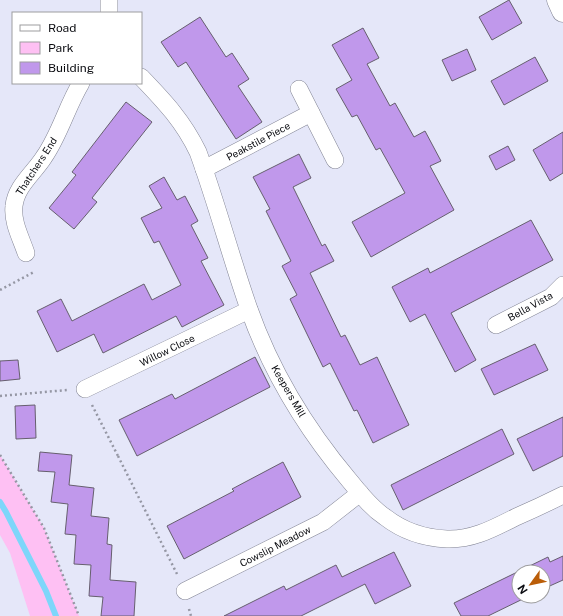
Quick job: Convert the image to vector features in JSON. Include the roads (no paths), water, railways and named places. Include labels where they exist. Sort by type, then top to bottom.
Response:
[{"type":"street","points":[[109,0],[109,12]]},
{"type":"street","points":[[558,0],[563,11]]},
{"type":"street","name":"Keepers Mill","points":[[142,78],[180,120],[193,142],[204,169],[249,310],[278,374],[295,405],[336,464],[360,493],[380,513],[399,526],[414,533],[448,539],[465,538],[482,534],[563,495]]},
{"type":"street","name":"Thatchers End","points":[[26,253],[15,222],[15,198],[19,190],[44,157],[62,125],[80,84]]},
{"type":"street","points":[[299,89],[334,160]]},
{"type":"street","name":"Peakstile Piece","points":[[204,169],[311,113]]},
{"type":"street","name":"Bella Vista","points":[[496,325],[551,297],[563,285]]},
{"type":"street","name":"Willow Close","points":[[84,389],[249,310]]},
{"type":"street","name":"Cowslip Meadow","points":[[185,591],[323,522],[360,493]]},
{"type":"waterway","points":[[0,502],[46,591],[56,616]]}]
